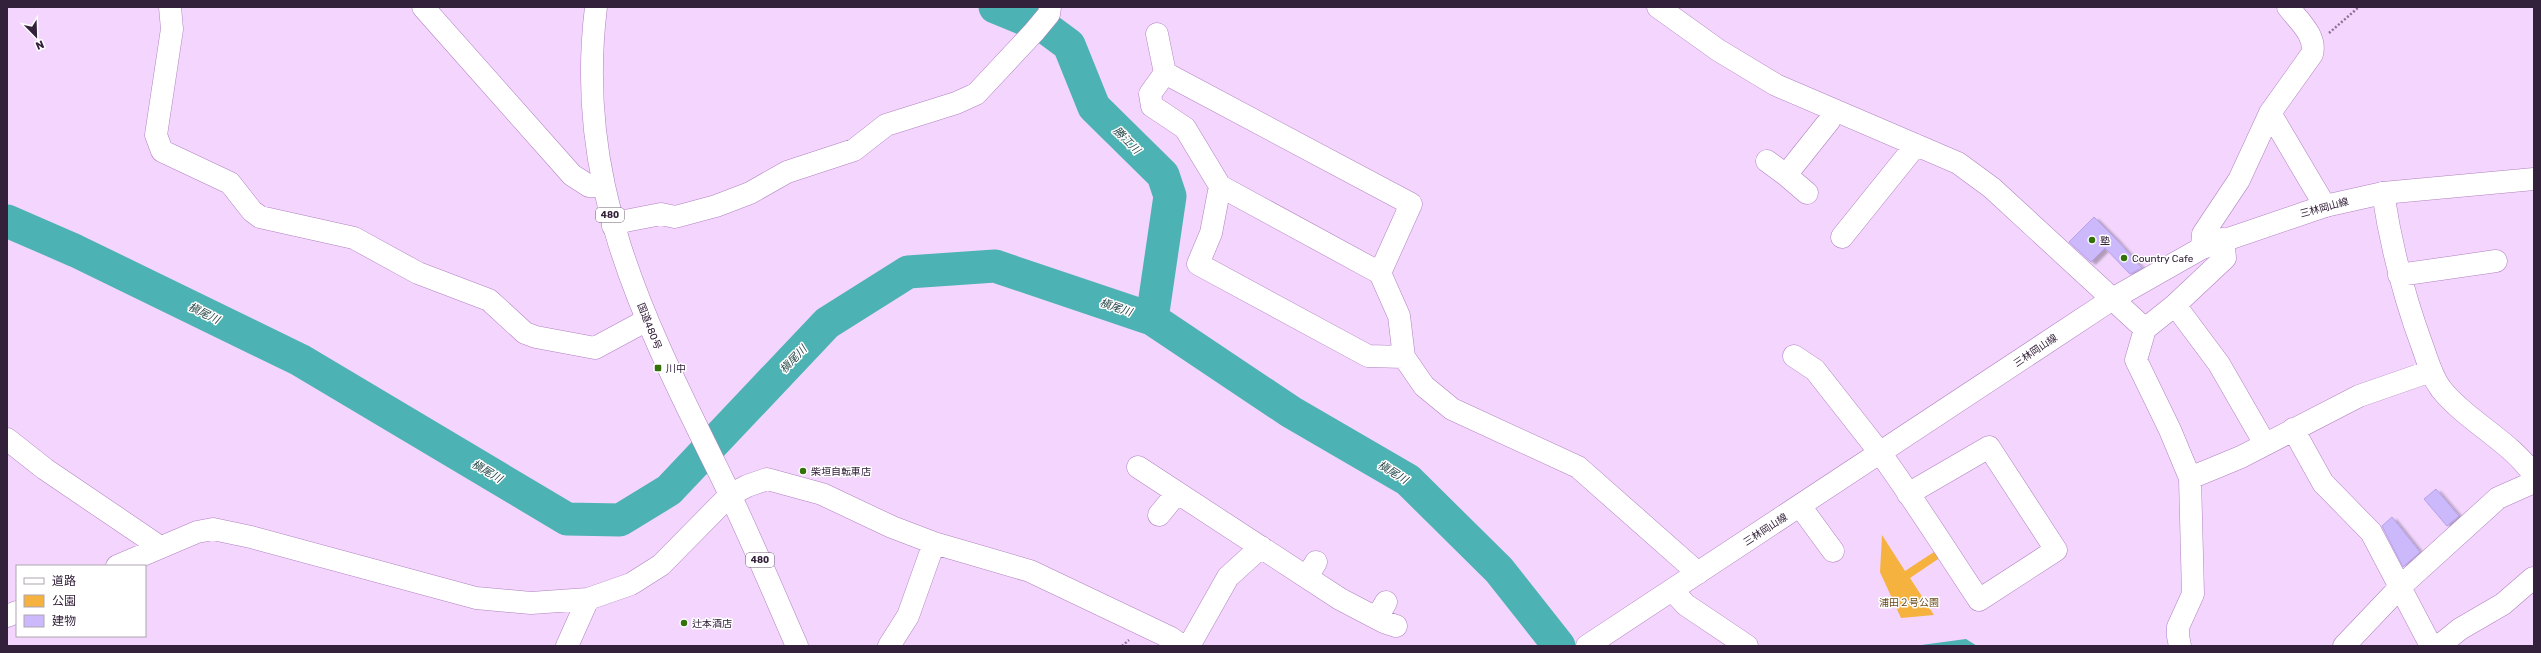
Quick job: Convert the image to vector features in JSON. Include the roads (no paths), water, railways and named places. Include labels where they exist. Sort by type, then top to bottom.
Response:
[{"type":"main road","points":[[170,7],[172,29],[156,135],[162,151],[230,183],[252,211],[260,216],[354,238],[418,273],[489,300],[525,333],[536,337],[595,348],[647,320]]},
{"type":"main road","points":[[423,7],[572,175],[590,186],[602,186]]},
{"type":"main road","name":"国道480号","points":[[596,7],[592,72],[593,119],[602,186],[613,226],[647,320],[688,410],[730,495],[797,646]]},
{"type":"main road","points":[[1658,7],[1718,50],[1776,85],[1958,163],[1992,188],[2114,298],[2145,329]]},
{"type":"main road","points":[[2202,248],[2203,234],[2239,180],[2270,113],[2312,54],[2314,47],[2312,39],[2288,7]]},
{"type":"main road","points":[[613,226],[625,221],[661,214],[675,217],[716,206],[750,193],[787,172],[854,150],[886,125],[897,120],[956,103],[976,94],[1043,20]]},
{"type":"main road","points":[[1158,34],[1165,73],[1150,94],[1152,106],[1185,128],[1220,186],[1380,273],[1399,316],[1404,357],[1424,386],[1452,409],[1578,467],[1698,573]]},
{"type":"main road","points":[[1165,73],[1411,204],[1380,273]]},
{"type":"main road","points":[[1786,175],[1828,121],[1833,110]]},
{"type":"main road","points":[[2270,113],[2324,206]]},
{"type":"main road","points":[[1842,238],[1916,145]]},
{"type":"main road","points":[[1767,161],[1807,193]]},
{"type":"main road","name":"三林岡山線","points":[[1587,646],[1881,454],[2114,298],[2202,248],[2223,239],[2324,206],[2383,193],[2534,179]]},
{"type":"main road","points":[[1220,186],[1211,233],[1198,264],[1368,356],[1404,357]]},
{"type":"main road","points":[[2383,193],[2392,248],[2435,380],[2449,398],[2525,463],[2534,475]]},
{"type":"main road","points":[[2180,646],[2178,627],[2194,594],[2190,478],[2170,430],[2136,360],[2145,329],[2176,305],[2225,258],[2223,239]]},
{"type":"main road","points":[[2400,275],[2496,261]]},
{"type":"main road","points":[[2176,305],[2219,364],[2265,444]]},
{"type":"main road","points":[[1807,358],[1881,454],[1979,600],[2056,550],[1989,447],[1908,494]]},
{"type":"main road","points":[[2190,478],[2205,474],[2359,396],[2431,371]]},
{"type":"main road","points":[[2293,429],[2323,483],[2371,532],[2401,586],[2431,646]]},
{"type":"main road","points":[[7,439],[45,469],[160,547]]},
{"type":"main road","points":[[1138,467],[1261,547],[1311,569],[1386,615]]},
{"type":"main road","points":[[119,565],[197,532],[213,529],[252,537],[476,598],[531,603],[588,599],[631,584],[661,565],[730,495],[746,486],[767,479],[822,494],[892,527],[934,543],[1030,571],[1171,638],[1182,646]]},
{"type":"main road","points":[[2344,646],[2401,586],[2498,498],[2534,482]]},
{"type":"main road","points":[[1159,514],[1177,493]]},
{"type":"main road","points":[[1800,506],[1832,550]]},
{"type":"main road","points":[[889,646],[908,616],[934,543]]},
{"type":"main road","points":[[1189,646],[1228,577],[1261,547]]},
{"type":"main road","points":[[2439,646],[2460,629],[2503,604],[2533,578]]},
{"type":"main road","points":[[1672,590],[1686,605],[1747,646]]},
{"type":"main road","points":[[567,646],[588,599]]},
{"type":"waterway","name":"勝江川","points":[[995,7],[1046,28],[1069,45],[1094,107],[1163,175],[1170,196],[1152,319]]},
{"type":"waterway","name":"槇尾川","points":[[7,221],[76,251],[300,360],[567,519],[620,520],[669,490],[827,323],[908,272],[995,266],[1152,319],[1291,412],[1408,480],[1499,570],[1559,646]]},
{"type":"place","name":"塾","points":[[2092,240]]},
{"type":"place","name":"Country Cafe","points":[[2124,258]]},
{"type":"place","name":"川中","points":[[658,368]]},
{"type":"place","name":"柴垣自転車店","points":[[803,471]]},
{"type":"place","name":"辻本酒店","points":[[684,623]]},
{"type":"park label","name":"浦田２号公園","points":[[1909,602]]}]
